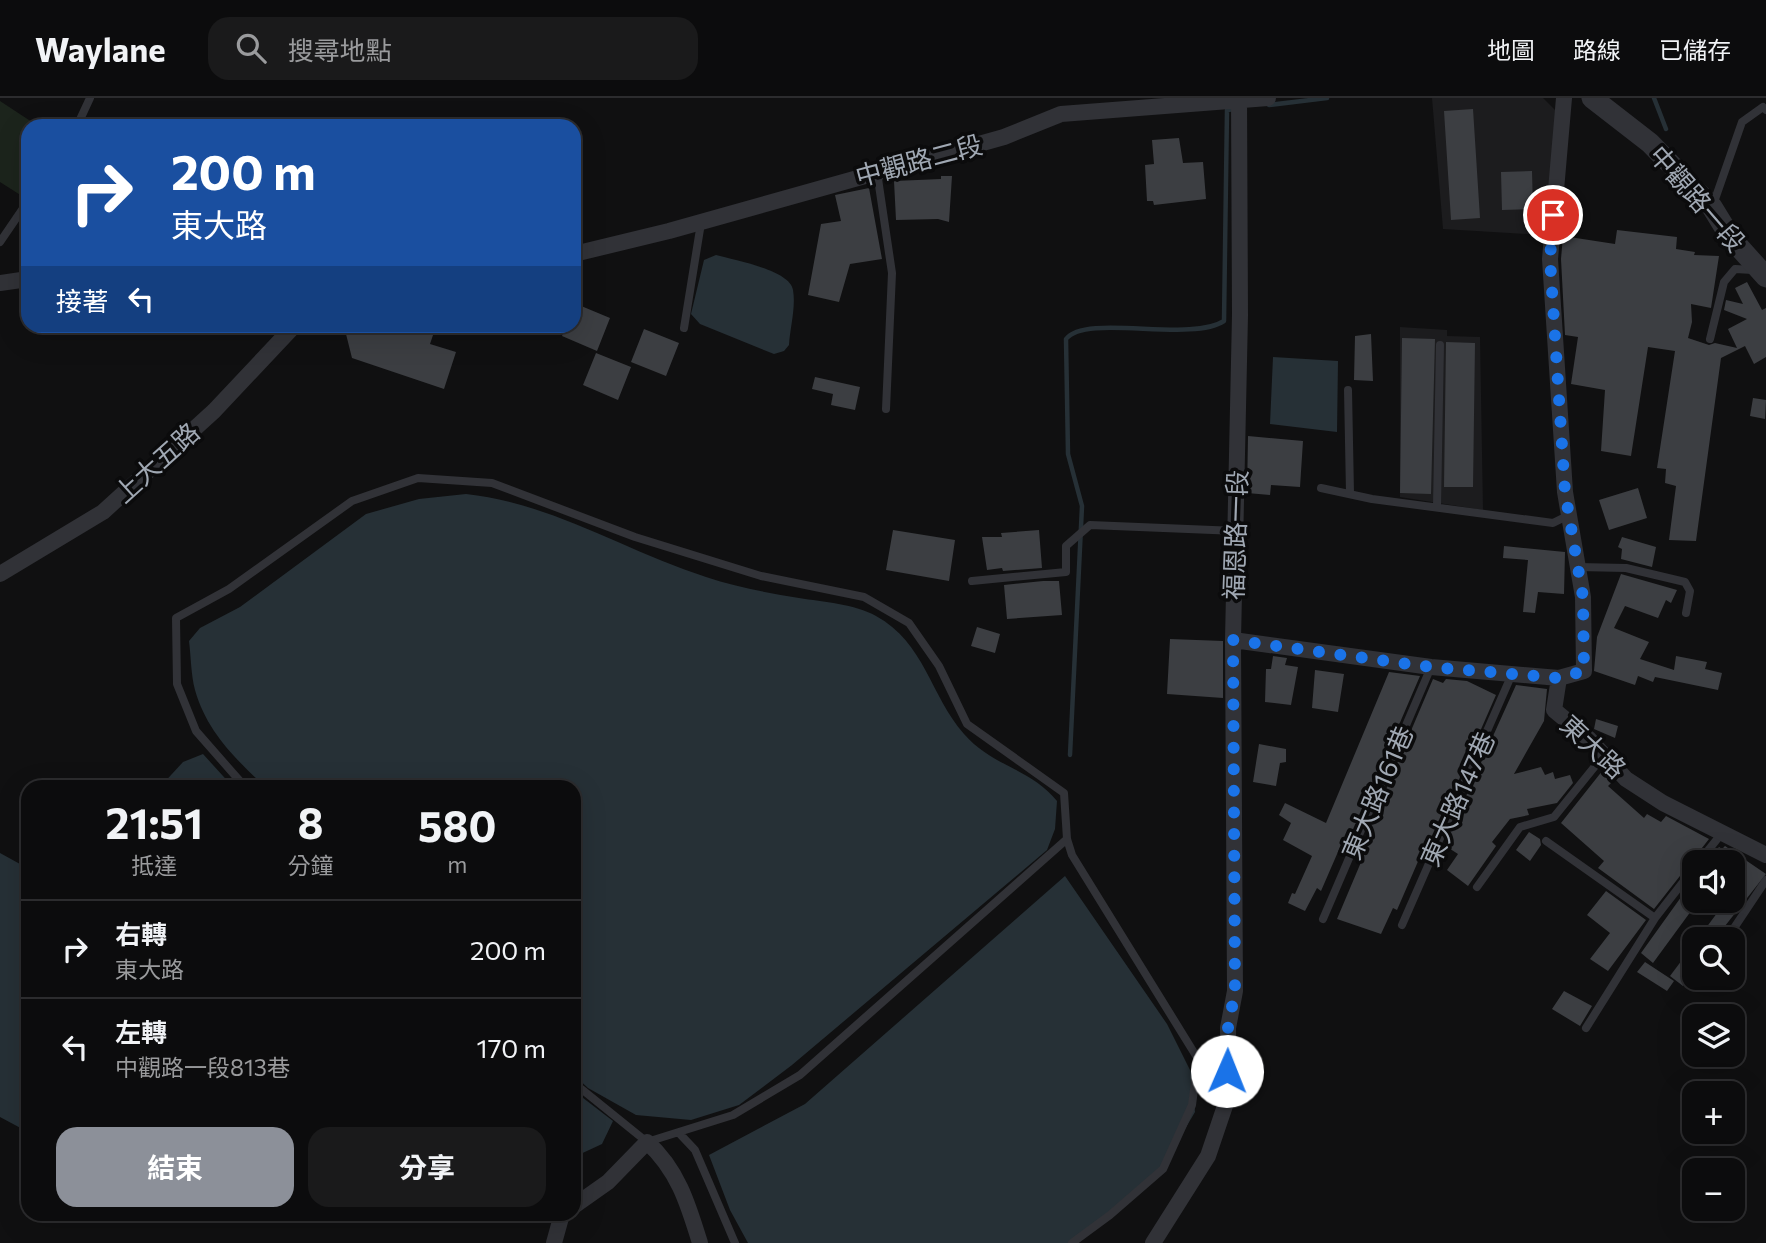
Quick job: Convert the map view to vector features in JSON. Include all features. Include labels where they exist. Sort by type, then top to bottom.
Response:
[{"type":"street","name":"中觀路二段","points":[[581,252],[701,223],[1004,137],[1061,114],[1268,98]]},
{"type":"street","points":[[1559,678],[1584,671],[1583,597],[1565,492],[1550,259],[1564,98]]},
{"type":"street","name":"中觀路一段","points":[[1592,98],[1650,143],[1712,207],[1731,238],[1763,274]]},
{"type":"street","name":"福恩路一段","points":[[1153,1243],[1208,1156],[1229,1094],[1228,1046],[1235,991],[1233,640],[1237,531],[1239,100]]},
{"type":"street","points":[[0,283],[21,280]]},
{"type":"street","name":"上大五路","points":[[0,574],[103,512],[214,411],[287,333]]},
{"type":"street","name":"東大路","points":[[1233,640],[1431,667],[1559,678],[1554,710],[1604,755],[1626,779],[1663,803],[1766,855]]},
{"type":"street","points":[[581,1201],[608,1182],[647,1142],[664,1158],[683,1190],[700,1243]]},
{"type":"street","points":[[554,1243],[560,1221]]},
{"type":"lane","points":[[80,119],[90,98]]},
{"type":"lane","points":[[1712,207],[1742,122],[1763,107],[1766,110]]},
{"type":"lane","points":[[877,171],[892,273],[886,409]]},
{"type":"lane","points":[[0,242],[21,211]]},
{"type":"lane","points":[[684,328],[701,223]]},
{"type":"lane","points":[[1710,339],[1724,282],[1735,269],[1763,274]]},
{"type":"lane","points":[[1437,506],[1440,345]]},
{"type":"lane","points":[[1348,390],[1350,493]]},
{"type":"lane","points":[[239,780],[196,731],[177,684],[176,618],[229,589],[352,501],[418,478],[492,483],[635,537],[748,572],[864,597],[909,623],[939,666],[967,724],[1064,793],[1067,839],[1072,855],[1198,1059],[1192,1105],[1163,1169],[1110,1215],[1072,1243]]},
{"type":"lane","points":[[1321,488],[1372,499],[1553,523],[1569,515]]},
{"type":"lane","points":[[972,581],[1066,572],[1066,546],[1090,525],[1237,531]]},
{"type":"lane","points":[[1578,567],[1626,568],[1685,583],[1689,591],[1686,612]]},
{"type":"lane","name":"東大路161巷","points":[[1323,919],[1431,667]]},
{"type":"lane","name":"東大路147巷","points":[[1402,925],[1512,674]]},
{"type":"lane","points":[[1477,887],[1520,827],[1554,817],[1604,755]]},
{"type":"lane","points":[[1708,850],[1722,833]]},
{"type":"lane","points":[[581,1089],[647,1142],[733,1115],[800,1075],[1067,839]]},
{"type":"lane","points":[[1546,841],[1655,918]]},
{"type":"lane","points":[[1735,927],[1766,880]]},
{"type":"lane","points":[[1586,1028],[1655,918],[1682,883]]},
{"type":"lane","points":[[1198,1059],[1228,1046]]},
{"type":"lane","points":[[679,1133],[695,1150],[735,1243]]},
{"type":"shaded area","points":[[1432,98],[1543,98],[1560,115],[1543,235],[1443,229]]},
{"type":"shaded area","points":[[0,101],[27,119],[21,119],[21,195],[0,182]]},
{"type":"shaded area","points":[[716,255],[772,271],[790,283],[794,297],[793,310],[789,345],[784,351],[774,354],[700,324],[691,314],[704,260]]},
{"type":"shaded area","points":[[1400,327],[1447,330],[1447,336],[1480,337],[1483,510],[1400,497]]},
{"type":"shaded area","points":[[1273,357],[1338,361],[1337,432],[1270,424]]},
{"type":"shaded area","points":[[466,494],[498,499],[558,517],[717,581],[849,606],[876,616],[906,640],[926,670],[952,719],[964,734],[987,754],[1035,781],[1057,801],[1055,829],[1047,850],[792,1065],[739,1105],[691,1120],[636,1115],[581,1082],[581,780],[258,780],[215,732],[200,705],[194,684],[189,641],[200,628],[240,607],[366,514],[419,499]]},
{"type":"shaded area","points":[[203,754],[227,780],[166,780],[183,762]]},
{"type":"shaded area","points":[[0,853],[21,864],[21,1128],[0,1117]]},
{"type":"shaded area","points":[[1065,876],[1167,1024],[1192,1074],[1195,1112],[1168,1158],[1133,1198],[1072,1243],[748,1243],[730,1210],[709,1155],[805,1104]]},
{"type":"shaded area","points":[[581,1096],[613,1121],[602,1144],[581,1154]]},
{"type":"building","points":[[1473,109],[1480,218],[1451,220],[1444,111]]},
{"type":"building","points":[[1179,138],[1183,163],[1203,162],[1206,199],[1154,205],[1153,201],[1147,201],[1145,165],[1154,164],[1152,140]]},
{"type":"building","points":[[1532,171],[1533,209],[1502,210],[1501,172]]},
{"type":"building","points":[[941,176],[952,176],[949,222],[938,219],[896,220],[894,181],[941,179]]},
{"type":"building","points":[[869,188],[882,259],[850,264],[839,302],[808,295],[821,224],[841,221],[835,195]]},
{"type":"building","points":[[1617,230],[1677,237],[1676,249],[1695,252],[1694,255],[1719,256],[1711,308],[1691,304],[1692,322],[1688,338],[1709,345],[1715,343],[1737,348],[1728,329],[1747,319],[1724,310],[1726,300],[1743,304],[1735,288],[1747,282],[1762,310],[1766,308],[1766,357],[1754,364],[1745,346],[1721,358],[1696,541],[1669,540],[1676,486],[1665,483],[1666,469],[1657,468],[1675,351],[1648,347],[1631,456],[1601,451],[1605,390],[1571,384],[1578,337],[1565,335],[1561,259],[1563,236],[1615,244]]},
{"type":"building","points":[[581,306],[610,318],[597,351],[562,336],[563,333],[581,333]]},
{"type":"building","points":[[644,329],[679,343],[666,376],[631,362]]},
{"type":"building","points":[[346,333],[434,333],[430,344],[456,352],[444,389],[352,358]]},
{"type":"building","points":[[1371,334],[1373,381],[1354,380],[1355,336]]},
{"type":"building","points":[[1402,338],[1435,339],[1431,494],[1400,493]]},
{"type":"building","points":[[1446,342],[1475,343],[1473,487],[1444,487]]},
{"type":"building","points":[[596,353],[631,367],[618,400],[583,385]]},
{"type":"building","points":[[815,377],[860,387],[855,410],[831,405],[833,394],[812,389]]},
{"type":"building","points":[[1753,398],[1766,400],[1765,419],[1750,416]]},
{"type":"building","points":[[1248,436],[1303,441],[1300,487],[1271,485],[1270,495],[1247,493]]},
{"type":"building","points":[[1638,488],[1647,518],[1609,530],[1599,500]]},
{"type":"building","points":[[893,530],[955,540],[949,581],[886,570]]},
{"type":"building","points":[[1039,530],[1042,568],[987,570],[982,537],[1002,537],[1001,533]]},
{"type":"building","points":[[1622,537],[1656,547],[1652,567],[1621,559],[1622,549],[1618,547]]},
{"type":"building","points":[[1504,546],[1565,552],[1564,594],[1538,592],[1535,613],[1523,612],[1528,560],[1503,558]]},
{"type":"building","points":[[1621,574],[1677,590],[1671,603],[1666,600],[1658,618],[1625,606],[1614,628],[1649,642],[1640,659],[1674,670],[1676,656],[1707,662],[1705,669],[1722,673],[1718,690],[1655,677],[1653,682],[1638,676],[1635,685],[1594,671],[1597,637]]},
{"type":"building","points":[[1059,581],[1062,615],[1007,619],[1004,585]]},
{"type":"building","points":[[977,627],[1000,634],[995,653],[971,646]]},
{"type":"building","points":[[1170,639],[1223,641],[1223,698],[1167,694]]},
{"type":"building","points":[[1273,656],[1287,658],[1285,665],[1298,667],[1291,705],[1265,702],[1266,669],[1271,669]]},
{"type":"building","points":[[1315,670],[1344,674],[1338,712],[1312,708]]},
{"type":"building","points":[[1389,672],[1420,676],[1349,841],[1344,838],[1321,891],[1317,888],[1305,911],[1288,903],[1292,893],[1295,894],[1312,856],[1283,840],[1291,823],[1279,815],[1285,803],[1326,823]]},
{"type":"building","points":[[1433,679],[1443,683],[1446,679],[1467,681],[1496,695],[1433,839],[1429,836],[1397,910],[1393,908],[1381,934],[1337,919],[1367,848],[1362,846]]},
{"type":"building","points":[[1516,685],[1547,689],[1544,721],[1514,774],[1541,767],[1545,775],[1553,772],[1555,779],[1570,775],[1573,783],[1557,803],[1527,809],[1529,815],[1510,819],[1492,842],[1496,846],[1468,886],[1447,870],[1458,854],[1444,845]]},
{"type":"building","points":[[1596,719],[1618,726],[1615,738],[1594,729]]},
{"type":"building","points":[[1259,744],[1286,749],[1286,762],[1280,763],[1276,786],[1253,782]]},
{"type":"building","points":[[1603,770],[1613,781],[1608,786],[1644,818],[1647,814],[1661,822],[1666,816],[1709,839],[1700,850],[1682,850],[1682,873],[1654,909],[1598,868],[1604,861],[1561,823]]},
{"type":"building","points":[[1529,832],[1540,839],[1541,845],[1530,861],[1516,850]]},
{"type":"building","points":[[1745,860],[1766,874],[1745,901]]},
{"type":"building","points":[[1606,891],[1646,920],[1608,971],[1590,959],[1610,933],[1587,915]]},
{"type":"building","points":[[1682,896],[1682,913],[1690,913],[1653,963],[1641,953]]},
{"type":"building","points":[[1717,913],[1735,913],[1725,927],[1707,927]]},
{"type":"building","points":[[1682,960],[1682,985],[1670,976]]},
{"type":"building","points":[[1645,962],[1674,981],[1667,991],[1637,972]]},
{"type":"building","points":[[1564,991],[1592,1006],[1580,1026],[1552,1009]]},
{"type":"waterway","points":[[1269,105],[1327,98]]},
{"type":"waterway","points":[[1654,98],[1666,129]]},
{"type":"waterway","points":[[1070,755],[1082,506],[1068,454],[1066,339],[1077,332],[1094,328],[1188,329],[1208,327],[1224,321],[1227,110],[1236,109]]},
{"type":"route","points":[[1227,1071],[1228,1028],[1235,991],[1233,640],[1431,667],[1559,678],[1584,671],[1583,597],[1565,492],[1550,259],[1553,215]]}]
